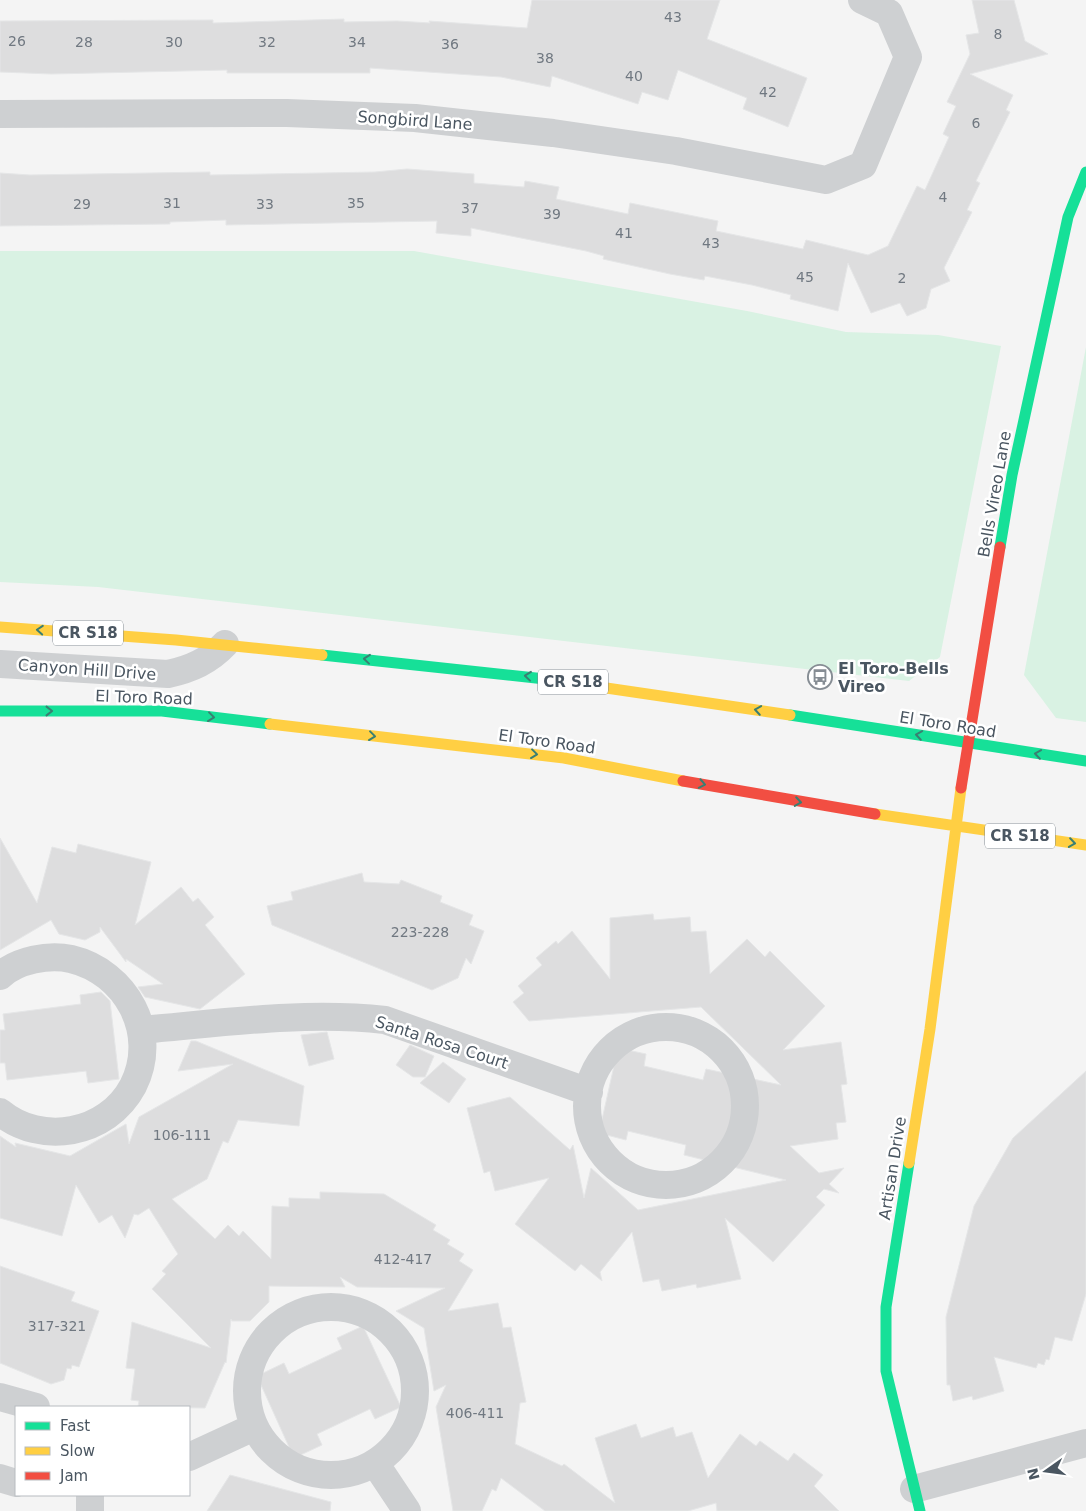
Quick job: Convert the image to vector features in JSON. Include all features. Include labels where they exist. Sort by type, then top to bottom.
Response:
[{"type":"main road","name":"Bells Vireo Lane","points":[[955,827],[967,743],[1012,475],[1068,217],[1086,172]]},
{"type":"main road","name":"El Toro Road","points":[[0,627],[225,644],[566,680],[1086,761]]},
{"type":"main road","name":"El Toro Road","points":[[0,710],[162,711],[564,758],[750,794],[955,827],[1086,845]]},
{"type":"main road","name":"Artisan Drive","points":[[917,1500],[886,1371],[886,1307],[930,1030],[955,827]]},
{"type":"street","name":"Songbird Lane","points":[[0,114],[287,113],[415,118],[562,134],[676,151],[826,180],[863,165],[908,58],[889,13],[862,0]]},
{"type":"street","name":"Canyon Hill Drive","points":[[0,664],[168,674],[185,671],[201,663],[225,644]]},
{"type":"street","points":[[0,976],[29,960],[58,956],[88,963],[113,979],[132,1002],[141,1030],[142,1058],[133,1086],[116,1108],[93,1124],[66,1132],[38,1131],[12,1121],[0,1112]]},
{"type":"street","name":"Santa Rosa Court","points":[[141,1030],[305,1016],[385,1020],[588,1092]]},
{"type":"street","points":[[660,1027],[686,1029],[710,1040],[729,1057],[741,1080],[745,1106],[741,1132],[728,1155],[710,1173],[685,1183],[660,1185],[634,1178],[613,1164],[597,1143],[588,1118],[588,1092],[597,1068],[613,1047],[635,1033],[660,1027]]},
{"type":"street","points":[[328,1306],[355,1310],[380,1322],[399,1342],[412,1367],[415,1394],[409,1421],[396,1445],[375,1463],[348,1474],[320,1475],[293,1467],[270,1450],[254,1427],[247,1400],[248,1372],[258,1347],[276,1326],[300,1312],[328,1306]]},
{"type":"street","points":[[0,1397],[32,1406]]},
{"type":"street","points":[[190,1457],[254,1427]]},
{"type":"street","points":[[917,1500],[1086,1443]]},
{"type":"street","points":[[375,1463],[407,1511]]},
{"type":"street","points":[[0,1478],[15,1483]]},
{"type":"street","points":[[90,1496],[90,1511]]},
{"type":"green space","points":[[0,251],[414,251],[747,311],[846,332],[938,335],[1001,346],[940,657],[909,681],[98,587],[0,582]]},
{"type":"green space","points":[[1086,347],[1086,722],[1056,718],[1024,675]]},
{"type":"building","points":[[532,0],[720,0],[707,39],[807,78],[788,127],[743,109],[747,98],[678,70],[668,100],[642,92],[638,104],[552,76],[550,87],[501,77],[370,68],[370,73],[227,73],[227,70],[51,74],[0,72],[0,21],[213,20],[213,23],[344,19],[344,22],[397,21],[430,23],[429,21],[527,28]]},
{"type":"building","points":[[972,0],[1014,0],[1025,41],[1048,54],[970,74],[1013,95],[1006,110],[1010,112],[976,181],[980,183],[967,210],[972,212],[944,268],[950,281],[931,289],[926,308],[907,316],[900,303],[871,313],[848,263],[838,311],[790,299],[791,295],[752,285],[705,276],[704,280],[670,274],[603,259],[604,256],[586,251],[471,228],[471,236],[436,233],[437,221],[226,225],[226,220],[170,222],[170,224],[0,226],[0,173],[30,175],[210,172],[210,175],[375,172],[407,169],[474,174],[474,183],[524,187],[525,181],[559,187],[556,199],[628,214],[630,203],[718,221],[716,231],[803,249],[806,240],[868,255],[888,246],[917,186],[925,190],[949,137],[943,134],[956,106],[947,102],[970,54],[966,35],[979,33]]},
{"type":"building","points":[[0,838],[37,903],[52,847],[76,853],[78,844],[151,862],[135,925],[181,887],[193,902],[198,898],[214,917],[205,925],[245,974],[200,1009],[145,997],[138,987],[163,984],[126,959],[126,962],[100,927],[100,932],[85,940],[59,934],[51,920],[0,950]]},
{"type":"building","points":[[362,873],[364,882],[399,884],[401,880],[442,896],[440,902],[473,915],[469,925],[484,931],[471,964],[466,958],[458,978],[432,990],[272,925],[267,906],[293,900],[291,892]]},
{"type":"building","points":[[653,914],[654,920],[690,917],[691,932],[706,931],[710,974],[747,939],[765,957],[770,951],[825,1006],[783,1050],[841,1042],[847,1084],[841,1085],[846,1122],[836,1123],[838,1139],[790,1146],[819,1173],[844,1168],[829,1184],[839,1193],[824,1189],[816,1197],[825,1205],[773,1262],[725,1218],[741,1279],[697,1288],[696,1284],[662,1291],[659,1279],[643,1282],[632,1232],[600,1272],[602,1281],[581,1264],[575,1271],[515,1224],[549,1178],[495,1191],[490,1171],[484,1173],[467,1108],[510,1097],[570,1150],[573,1145],[584,1198],[591,1168],[638,1210],[786,1180],[684,1155],[686,1145],[628,1131],[626,1140],[599,1133],[618,1048],[646,1054],[644,1066],[703,1080],[706,1069],[781,1085],[701,1007],[529,1021],[513,1002],[524,993],[518,986],[542,965],[536,958],[556,941],[558,944],[572,931],[610,979],[610,918]]},
{"type":"building","points":[[101,992],[110,1001],[119,1079],[88,1083],[86,1071],[7,1080],[5,1063],[0,1063],[0,1030],[5,1030],[3,1014],[81,1004],[80,995]]},
{"type":"building","points":[[327,1032],[334,1059],[309,1066],[301,1035]]},
{"type":"building","points":[[191,1041],[196,1041],[304,1086],[299,1126],[238,1120],[228,1143],[223,1141],[207,1179],[172,1199],[215,1239],[228,1225],[239,1236],[243,1231],[271,1259],[272,1206],[289,1207],[289,1198],[320,1199],[320,1192],[384,1194],[436,1225],[433,1230],[450,1240],[447,1244],[464,1254],[459,1261],[473,1270],[448,1311],[498,1303],[503,1328],[511,1327],[526,1402],[520,1403],[515,1444],[562,1466],[564,1464],[615,1503],[595,1438],[636,1424],[641,1438],[673,1427],[676,1437],[692,1432],[708,1478],[740,1434],[756,1446],[760,1441],[788,1461],[794,1453],[823,1475],[814,1486],[839,1511],[717,1511],[716,1503],[688,1511],[545,1511],[501,1478],[496,1491],[492,1489],[482,1511],[453,1511],[436,1407],[446,1385],[434,1391],[424,1328],[396,1311],[445,1288],[357,1287],[340,1277],[345,1287],[269,1286],[269,1302],[250,1321],[232,1321],[231,1319],[226,1363],[205,1408],[190,1408],[190,1406],[138,1406],[139,1401],[131,1400],[135,1369],[126,1368],[132,1322],[211,1348],[152,1289],[166,1274],[162,1271],[178,1254],[149,1208],[138,1215],[134,1214],[125,1238],[112,1215],[99,1223],[76,1185],[62,1236],[0,1218],[0,1136],[16,1147],[15,1143],[70,1156],[126,1124],[129,1144],[139,1117],[233,1064],[178,1071]]},
{"type":"building","points":[[410,1045],[434,1056],[425,1077],[413,1077],[396,1065]]},
{"type":"building","points":[[443,1062],[466,1079],[449,1103],[420,1083]]},
{"type":"building","points":[[1086,1071],[1086,1294],[1072,1341],[1055,1337],[1049,1360],[1046,1359],[1044,1365],[1038,1363],[1036,1368],[994,1357],[1004,1391],[973,1400],[972,1396],[953,1401],[950,1385],[947,1385],[946,1317],[974,1206],[1013,1138]]},
{"type":"building","points":[[0,1266],[75,1292],[71,1301],[99,1311],[79,1367],[72,1365],[71,1369],[67,1368],[64,1380],[51,1384],[0,1363]]},
{"type":"building","points":[[363,1326],[401,1407],[375,1419],[370,1409],[317,1434],[322,1445],[294,1458],[257,1376],[284,1363],[289,1374],[342,1349],[337,1338]]},
{"type":"building","points":[[230,1475],[331,1502],[330,1511],[207,1511]]},
{"type":"traffic: fast","points":[[1000,547],[1012,475],[1068,217],[1086,172]]},
{"type":"traffic: fast","points":[[322,655],[545,679]]},
{"type":"traffic: fast","points":[[0,711],[162,711],[270,724]]},
{"type":"traffic: fast","points":[[790,715],[1086,761]]},
{"type":"traffic: fast","points":[[909,1163],[886,1307],[886,1371],[920,1511]]},
{"type":"traffic: slow","points":[[0,627],[176,640],[322,655]]},
{"type":"traffic: slow","points":[[545,679],[790,715]]},
{"type":"traffic: slow","points":[[270,724],[564,758],[683,781]]},
{"type":"traffic: slow","points":[[909,1163],[930,1029],[961,788]]},
{"type":"traffic: slow","points":[[875,814],[1086,845]]},
{"type":"traffic: jam","points":[[961,788],[1000,547]]},
{"type":"traffic: jam","points":[[683,781],[875,814]]},
{"type":"place","name":"El Toro-Bells Vireo","points":[[820,677]]}]
